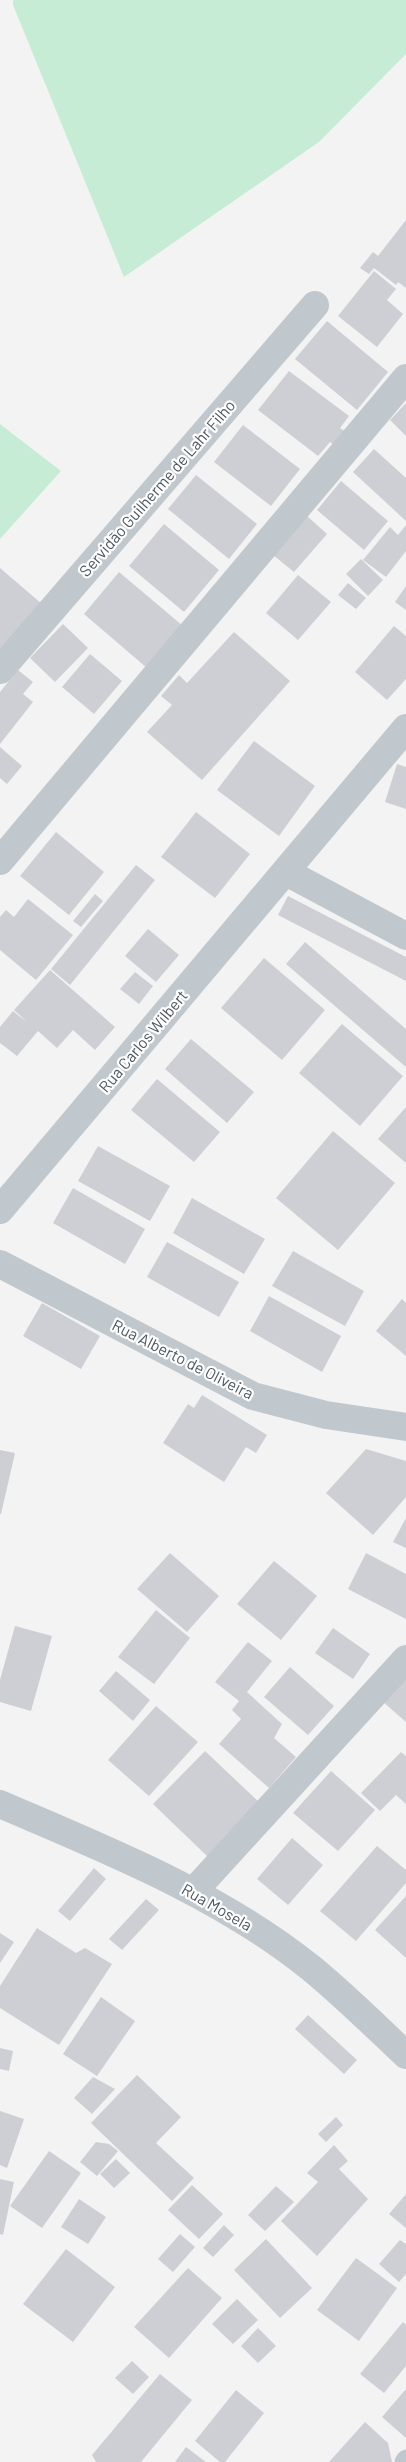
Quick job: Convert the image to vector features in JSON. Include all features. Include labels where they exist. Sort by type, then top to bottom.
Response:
[{"type":"street","name":"Servidão Guilherme de Lahr Filho","points":[[0,670],[315,305]]},
{"type":"street","points":[[0,861],[406,378]]},
{"type":"street","name":"Rua Carlos Wilbert","points":[[0,1210],[406,728]]},
{"type":"street","points":[[286,872],[406,936]]},
{"type":"street","name":"Rua Alberto de Oliveira","points":[[0,1264],[253,1396],[326,1415],[406,1427]]},
{"type":"street","points":[[193,1892],[406,1659]]},
{"type":"street","name":"Rua Mosela","points":[[0,1804],[141,1865],[193,1892],[254,1928],[310,1967],[406,2055]]},
{"type":"green space","points":[[13,0],[406,0],[406,54],[319,142],[124,277],[13,5]]},
{"type":"green space","points":[[0,424],[61,471],[0,539]]},
{"type":"building","points":[[406,220],[406,288],[398,282],[396,285],[374,268],[369,274],[360,268],[373,252],[378,256]]},
{"type":"building","points":[[374,271],[396,289],[387,300],[403,314],[377,347],[338,316]]},
{"type":"building","points":[[327,321],[388,372],[357,410],[295,359]]},
{"type":"building","points":[[289,371],[349,416],[340,428],[346,432],[335,446],[330,442],[318,456],[258,410]]},
{"type":"building","points":[[406,403],[406,436],[390,420]]},
{"type":"building","points":[[243,425],[300,469],[271,506],[214,462]]},
{"type":"building","points":[[374,449],[406,478],[406,521],[353,472]]},
{"type":"building","points":[[196,475],[257,524],[229,559],[168,509]]},
{"type":"building","points":[[341,481],[388,521],[364,550],[317,510]]},
{"type":"building","points":[[307,516],[327,534],[294,572],[273,555]]},
{"type":"building","points":[[164,524],[219,570],[184,612],[129,566]]},
{"type":"building","points":[[406,525],[406,551],[386,577],[363,560],[390,527],[398,535]]},
{"type":"building","points":[[361,559],[383,580],[368,596],[346,574]]},
{"type":"building","points":[[0,568],[42,604],[0,651]]},
{"type":"building","points":[[119,572],[183,626],[147,668],[84,614]]},
{"type":"building","points":[[298,575],[331,602],[298,640],[266,613]]},
{"type":"building","points":[[348,583],[366,598],[356,609],[338,595]]},
{"type":"building","points":[[406,586],[406,610],[395,602]]},
{"type":"building","points":[[63,624],[88,648],[55,682],[30,658]]},
{"type":"building","points":[[394,626],[406,636],[406,679],[387,700],[355,672]]},
{"type":"building","points":[[234,632],[290,681],[202,780],[147,732],[172,705],[161,696],[179,675],[187,683]]},
{"type":"building","points":[[90,654],[122,681],[94,714],[62,687]]},
{"type":"building","points":[[18,670],[33,682],[23,694],[33,702],[0,744],[0,692]]},
{"type":"building","points":[[254,741],[315,786],[279,836],[217,790]]},
{"type":"building","points":[[0,747],[22,766],[7,784],[0,778]]},
{"type":"building","points":[[397,764],[406,767],[406,809],[385,802]]},
{"type":"building","points":[[196,812],[250,854],[215,898],[161,857]]},
{"type":"building","points":[[56,832],[104,872],[69,915],[20,876]]},
{"type":"building","points":[[136,865],[155,880],[70,985],[51,969]]},
{"type":"building","points":[[95,894],[103,901],[81,927],[73,921]]},
{"type":"building","points":[[288,896],[406,957],[406,981],[278,915]]},
{"type":"building","points":[[28,899],[73,935],[36,980],[0,950],[0,917],[6,910],[14,917]]},
{"type":"building","points":[[148,929],[179,955],[156,982],[125,956]]},
{"type":"building","points":[[305,942],[406,1029],[406,1067],[286,964]]},
{"type":"building","points":[[264,958],[325,1010],[282,1060],[221,1008]]},
{"type":"building","points":[[50,970],[115,1027],[95,1050],[73,1030],[57,1048],[38,1031],[17,1056],[0,1043],[0,1027],[13,1011],[28,1023],[14,1010]]},
{"type":"building","points":[[135,972],[153,986],[139,1004],[120,989]]},
{"type":"building","points":[[342,1024],[403,1076],[360,1126],[299,1073]]},
{"type":"building","points":[[191,1039],[254,1092],[227,1123],[165,1069]]},
{"type":"building","points":[[157,1079],[220,1132],[194,1162],[131,1110]]},
{"type":"building","points":[[406,1107],[406,1163],[378,1139]]},
{"type":"building","points":[[333,1131],[395,1183],[338,1250],[276,1198]]},
{"type":"building","points":[[98,1146],[170,1186],[150,1221],[78,1181]]},
{"type":"building","points":[[73,1188],[145,1229],[125,1264],[53,1223]]},
{"type":"building","points":[[192,1198],[265,1239],[244,1274],[173,1233]]},
{"type":"building","points":[[167,1242],[239,1282],[219,1317],[147,1277]]},
{"type":"building","points":[[293,1251],[364,1291],[345,1326],[272,1286]]},
{"type":"building","points":[[269,1296],[341,1336],[322,1372],[250,1331]]},
{"type":"building","points":[[402,1299],[406,1303],[406,1356],[376,1331]]},
{"type":"building","points":[[42,1303],[100,1336],[81,1369],[23,1336]]},
{"type":"building","points":[[202,1395],[267,1435],[256,1453],[246,1447],[224,1482],[163,1443],[188,1404],[194,1408]]},
{"type":"building","points":[[366,1449],[406,1461],[406,1497],[373,1535],[326,1493]]},
{"type":"building","points":[[0,1450],[15,1453],[1,1514],[0,1514]]},
{"type":"building","points":[[406,1518],[406,1548],[393,1542]]},
{"type":"building","points":[[170,1553],[219,1596],[187,1632],[137,1589]]},
{"type":"building","points":[[366,1553],[406,1574],[406,1619],[348,1589]]},
{"type":"building","points":[[274,1561],[317,1596],[281,1640],[237,1604]]},
{"type":"building","points":[[156,1610],[190,1638],[154,1684],[118,1657]]},
{"type":"building","points":[[15,1626],[52,1636],[31,1711],[0,1702],[0,1680]]},
{"type":"building","points":[[333,1628],[370,1654],[353,1679],[315,1653]]},
{"type":"building","points":[[248,1642],[272,1661],[247,1692],[282,1724],[274,1738],[296,1757],[269,1788],[219,1744],[241,1719],[232,1710],[239,1701],[215,1682]]},
{"type":"building","points":[[290,1667],[334,1706],[308,1735],[264,1697]]},
{"type":"building","points":[[116,1671],[150,1700],[133,1721],[99,1691]]},
{"type":"building","points":[[406,1673],[406,1722],[382,1701]]},
{"type":"building","points":[[156,1706],[198,1742],[149,1796],[108,1760]]},
{"type":"building","points":[[205,1751],[260,1803],[208,1857],[153,1804]]},
{"type":"building","points":[[401,1752],[406,1756],[406,1804],[396,1795],[380,1811],[361,1793]]},
{"type":"building","points":[[331,1771],[375,1810],[338,1851],[293,1813]]},
{"type":"building","points":[[292,1838],[323,1865],[288,1905],[257,1879]]},
{"type":"building","points":[[377,1846],[406,1870],[406,1883],[356,1941],[320,1911]]},
{"type":"building","points":[[94,1868],[106,1879],[70,1921],[58,1911]]},
{"type":"building","points":[[406,1896],[406,1958],[375,1930]]},
{"type":"building","points":[[146,1899],[159,1910],[122,1950],[109,1939]]},
{"type":"building","points":[[37,1928],[76,1953],[85,1948],[112,1964],[59,2045],[0,2008],[0,1986]]},
{"type":"building","points":[[0,1933],[14,1942],[0,1963]]},
{"type":"building","points":[[101,1997],[135,2021],[97,2076],[63,2054]]},
{"type":"building","points":[[308,2015],[357,2060],[344,2074],[295,2029]]},
{"type":"building","points":[[0,2048],[13,2051],[9,2071],[0,2069]]},
{"type":"building","points":[[137,2075],[181,2117],[156,2143],[194,2178],[172,2201],[91,2123]]},
{"type":"building","points":[[93,2077],[115,2089],[92,2114],[74,2098]]},
{"type":"building","points":[[0,2111],[24,2119],[7,2168],[0,2165]]},
{"type":"building","points":[[336,2117],[343,2125],[326,2142],[318,2134]]},
{"type":"building","points":[[96,2142],[109,2144],[118,2151],[97,2176],[80,2162]]},
{"type":"building","points":[[334,2145],[348,2161],[339,2169],[368,2199],[317,2256],[281,2221],[318,2182],[307,2173]]},
{"type":"building","points":[[49,2151],[81,2173],[42,2228],[10,2206]]},
{"type":"building","points":[[116,2159],[130,2173],[114,2188],[100,2174]]},
{"type":"building","points":[[0,2179],[14,2182],[3,2235],[0,2234]]},
{"type":"building","points":[[192,2185],[223,2214],[199,2239],[168,2210]]},
{"type":"building","points":[[276,2186],[294,2202],[265,2231],[248,2215]]},
{"type":"building","points":[[406,2194],[406,2228],[389,2214]]},
{"type":"building","points":[[79,2199],[106,2217],[88,2244],[61,2227]]},
{"type":"building","points":[[224,2225],[234,2235],[213,2257],[203,2248]]},
{"type":"building","points":[[180,2234],[195,2247],[173,2272],[158,2259]]},
{"type":"building","points":[[266,2239],[312,2288],[280,2318],[234,2270]]},
{"type":"building","points":[[400,2240],[406,2244],[406,2274],[399,2282],[379,2264]]},
{"type":"building","points":[[66,2249],[115,2287],[73,2342],[23,2304]]},
{"type":"building","points":[[356,2258],[397,2288],[359,2341],[317,2310]]},
{"type":"building","points":[[188,2268],[222,2298],[169,2358],[134,2327]]},
{"type":"building","points":[[237,2299],[258,2320],[233,2344],[212,2324]]},
{"type":"building","points":[[403,2322],[406,2325],[406,2366],[384,2393],[360,2374]]},
{"type":"building","points":[[258,2328],[276,2346],[258,2363],[241,2346]]},
{"type":"building","points":[[132,2361],[149,2377],[133,2394],[115,2378]]},
{"type":"building","points":[[160,2374],[192,2400],[141,2462],[96,2462],[92,2455]]},
{"type":"building","points":[[406,2389],[406,2438],[382,2417]]},
{"type":"building","points":[[236,2390],[264,2413],[225,2462],[220,2462],[195,2441]]},
{"type":"building","points":[[365,2422],[388,2443],[392,2462],[329,2462]]},
{"type":"building","points":[[186,2447],[206,2462],[175,2462]]}]
